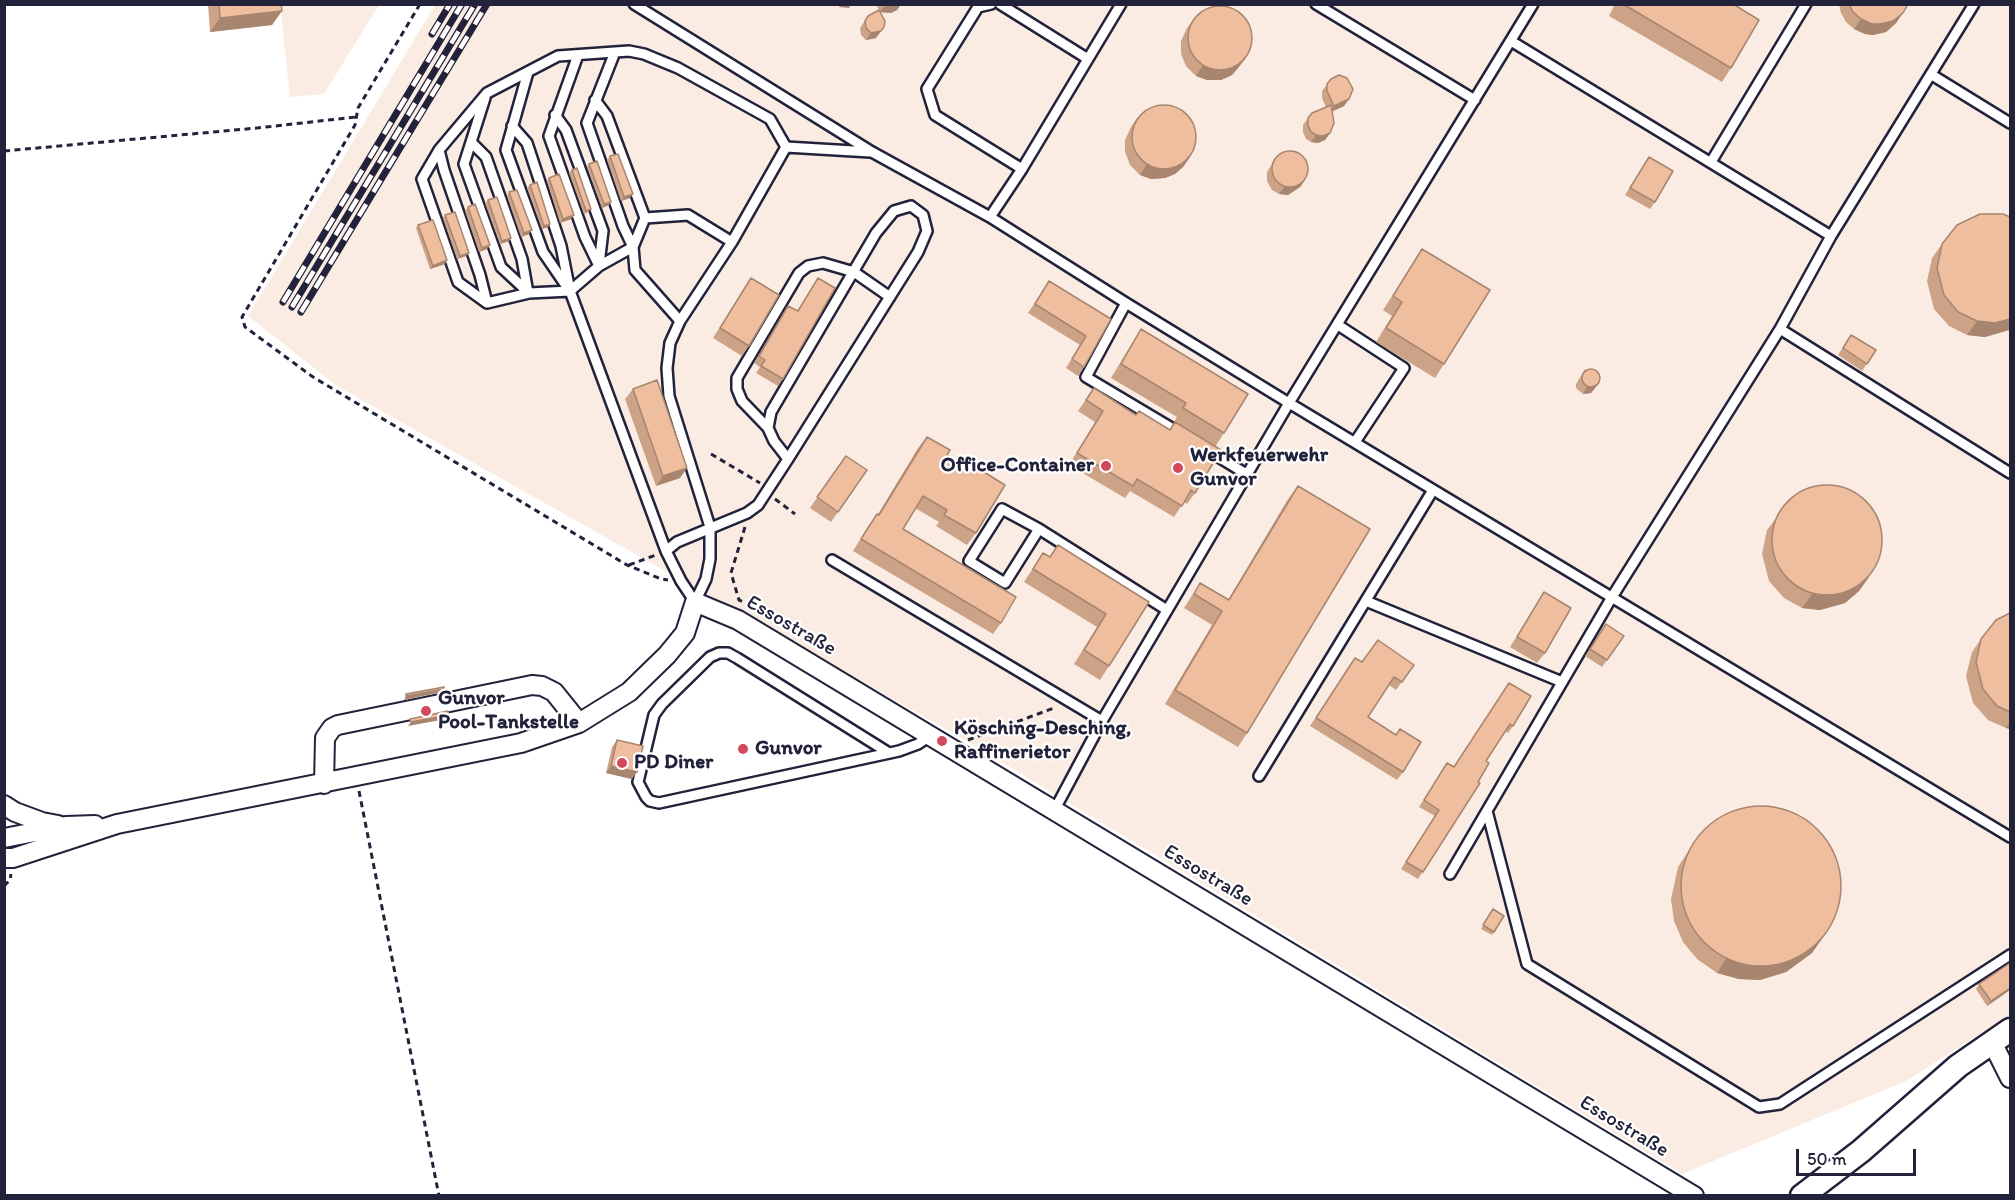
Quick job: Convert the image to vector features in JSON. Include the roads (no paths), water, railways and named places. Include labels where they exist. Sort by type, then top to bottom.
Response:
[{"type":"street","points":[[7,861],[117,824],[521,743],[579,723],[629,692],[667,655],[685,633],[695,603]]},
{"type":"street","name":"Essostraße","points":[[695,603],[738,620],[1694,1196]]},
{"type":"street","points":[[324,784],[325,738],[332,728],[338,725],[532,686],[542,686],[554,692],[579,723]]},
{"type":"street","points":[[4,805],[15,812],[42,822],[66,826]]},
{"type":"street","points":[[4,838],[66,826],[117,824]]},
{"type":"street","points":[[1802,1196],[1834,1173],[1932,1088],[2001,1036],[2010,1078]]},
{"type":"lane","points":[[634,4],[872,152],[990,217],[1126,303],[1433,490],[2010,837]]},
{"type":"lane","points":[[991,4],[978,7],[927,90],[935,115],[1022,169]]},
{"type":"lane","points":[[1000,4],[1088,59]]},
{"type":"lane","points":[[990,217],[1022,169],[1122,4]]},
{"type":"lane","points":[[1316,4],[1474,100]]},
{"type":"lane","points":[[1054,809],[1102,721],[1290,403],[1533,4]]},
{"type":"lane","points":[[1711,162],[1806,4]]},
{"type":"lane","points":[[1450,874],[1612,597],[1780,329],[1831,236],[1974,4]]},
{"type":"lane","points":[[1511,41],[1831,236]]},
{"type":"lane","points":[[595,100],[607,116],[645,218],[633,247],[599,266],[570,291],[529,293],[487,303],[458,282],[422,179],[439,150],[487,93],[558,56],[629,51],[644,54],[678,68],[770,119],[786,147]]},
{"type":"lane","points":[[615,52],[587,123],[623,226],[633,247],[635,270],[680,321]]},
{"type":"lane","points":[[578,55],[549,136],[585,237],[599,266]]},
{"type":"lane","points":[[528,72],[506,150],[543,252],[570,291]]},
{"type":"lane","points":[[1932,75],[2010,123]]},
{"type":"lane","points":[[487,93],[464,164],[501,267],[529,293]]},
{"type":"lane","points":[[555,115],[566,130],[603,231],[599,266]]},
{"type":"lane","points":[[512,126],[526,143],[561,246],[570,291],[666,551],[695,603]]},
{"type":"lane","points":[[472,143],[486,157],[522,259],[529,293]]},
{"type":"lane","points":[[786,147],[872,152]]},
{"type":"lane","points":[[695,603],[706,579],[710,559],[710,527],[669,396],[667,368],[670,343],[680,321],[732,242],[786,147]]},
{"type":"lane","points":[[439,150],[487,303]]},
{"type":"lane","points":[[666,551],[677,542],[747,513],[758,505],[918,252],[927,231],[923,215],[911,206],[894,212],[876,233],[771,412],[768,428]]},
{"type":"lane","points":[[645,218],[688,215],[732,242]]},
{"type":"lane","points":[[788,459],[774,441],[768,428],[742,401],[737,389],[737,378],[799,273],[808,266],[823,263],[854,272],[890,297]]},
{"type":"lane","points":[[1126,303],[1086,377],[1187,438]]},
{"type":"lane","points":[[1338,325],[1404,368],[1355,442]]},
{"type":"lane","points":[[1780,329],[2010,473]]},
{"type":"lane","points":[[1197,444],[1248,475]]},
{"type":"lane","points":[[1259,776],[1433,490]]},
{"type":"lane","points":[[1039,529],[1005,583],[969,561],[1002,509],[1039,529],[1167,610]]},
{"type":"lane","points":[[832,560],[1102,721]]},
{"type":"lane","points":[[1366,601],[1562,682]]},
{"type":"lane","points":[[889,753],[737,658],[728,653],[719,653],[710,657],[662,704],[654,715],[638,782],[650,801],[659,802],[889,753],[918,744],[931,735]]},
{"type":"lane","points":[[1487,811],[1527,964],[1759,1107],[1780,1104],[2010,955]]},
{"type":"railway","points":[[432,34],[450,4]]},
{"type":"railway","points":[[283,302],[462,4]]},
{"type":"railway","points":[[292,307],[475,4]]},
{"type":"railway","points":[[301,312],[487,4]]},
{"type":"place","name":"Office-Container","points":[[1106,466]]},
{"type":"place","name":"Werkfeuerwehr Gunvor","points":[[1178,468]]},
{"type":"place","name":"Gunvor Pool-Tankstelle","points":[[426,711]]},
{"type":"place","name":"Kösching-Desching, Raffinerietor","points":[[942,741]]},
{"type":"place","name":"Gunvor","points":[[743,749]]},
{"type":"place","name":"PD Diner","points":[[622,763]]}]
